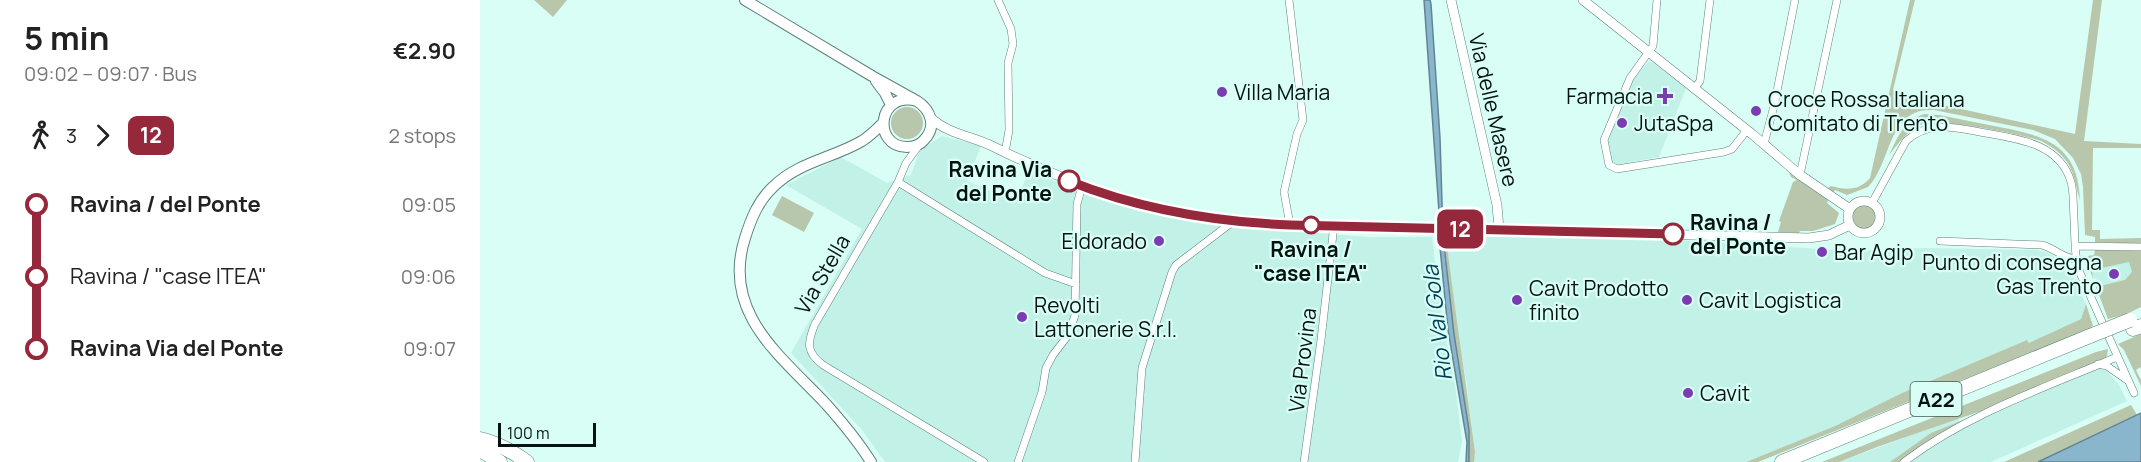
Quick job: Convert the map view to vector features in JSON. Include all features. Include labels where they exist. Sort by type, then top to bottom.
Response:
[{"type":"highway","name":"A22","points":[[1782,462],[2136,323]]},
{"type":"highway","name":"A22","points":[[1803,462],[2091,340]]},
{"type":"highway","points":[[480,439],[495,442],[513,451],[527,462]]},
{"type":"highway","points":[[480,450],[500,462]]},
{"type":"main road","points":[[745,0],[917,101],[928,111],[931,118]]},
{"type":"main road","points":[[872,76],[891,105]]},
{"type":"main road","points":[[896,144],[887,137],[883,123],[886,112],[891,105],[903,99],[917,101]]},
{"type":"main road","name":"Via Stella","points":[[923,141],[930,133],[931,118]]},
{"type":"main road","points":[[862,141],[883,123]]},
{"type":"main road","points":[[871,462],[857,441],[827,406],[765,342],[746,309],[738,267],[751,219],[761,201],[773,186],[798,168],[862,141],[880,139],[906,147],[923,141]]},
{"type":"street","points":[[998,0],[1011,29],[1012,44],[1008,63],[1009,130],[1005,153]]},
{"type":"street","points":[[1289,0],[1302,120],[1284,192],[1290,225]]},
{"type":"street","name":"Via delle Masere","points":[[1451,0],[1497,205],[1499,229]]},
{"type":"street","points":[[1583,0],[1800,175],[1850,209]]},
{"type":"street","points":[[1657,0],[1655,39],[1649,52],[1630,78],[1604,140],[1611,167],[1617,169],[1725,152],[1731,149],[1747,130]]},
{"type":"street","points":[[1694,89],[1700,81],[1710,0]]},
{"type":"street","points":[[1764,144],[1795,0]]},
{"type":"street","points":[[1800,175],[1837,0]]},
{"type":"street","points":[[931,118],[951,132],[975,139],[1082,186],[1155,207],[1235,220],[1290,225],[1809,238],[1828,235],[1850,225]]},
{"type":"street","points":[[1872,203],[1906,141],[1927,128],[1944,126],[2021,141],[2049,151],[2068,173],[2072,187],[2076,259],[2084,285],[2134,393]]},
{"type":"street","points":[[923,141],[934,134],[951,132]]},
{"type":"street","name":"Via Stella","points":[[923,141],[906,163],[898,182],[815,324],[809,345],[812,357],[823,365],[984,462]]},
{"type":"street","points":[[896,144],[905,154],[906,163]]},
{"type":"street","points":[[898,182],[1045,273],[1076,284]]},
{"type":"street","points":[[1018,462],[1042,392],[1046,368],[1069,333],[1075,315],[1077,204],[1082,186]]},
{"type":"street","points":[[1859,202],[1872,203],[1880,214],[1880,221],[1876,228],[1869,233],[1861,234],[1854,231],[1848,214],[1850,209],[1859,202]]},
{"type":"street","points":[[1135,462],[1142,368],[1172,272],[1176,266],[1235,220]]},
{"type":"street","name":"Via Provina","points":[[1304,462],[1322,340],[1334,225]]},
{"type":"street","points":[[1940,241],[2042,245],[2076,259]]},
{"type":"street","points":[[2075,246],[2141,247]]},
{"type":"street","points":[[1904,462],[1929,443],[1977,416],[2117,357]]},
{"type":"street","points":[[2098,364],[2107,366],[2128,381]]},
{"type":"shaded area","points":[[1424,0],[1430,0],[1431,4],[1440,138],[1443,235],[1454,334],[1469,430],[1469,462],[1466,462],[1467,442],[1448,330],[1439,237]]},
{"type":"shaded area","points":[[1648,62],[1652,62],[1686,88],[1659,157],[1615,165],[1611,162],[1608,141],[1633,80]]},
{"type":"shaded area","points":[[942,136],[981,146],[967,181],[1015,202],[1029,172],[1123,205],[1220,225],[1368,237],[1432,237],[1442,318],[1456,392],[1462,442],[1458,462],[885,462],[862,430],[791,353],[862,229],[786,185],[841,157],[887,183],[911,175],[920,150]]},
{"type":"shaded area","points":[[1446,236],[1643,238],[1854,251],[1923,248],[2038,250],[2050,254],[2065,265],[2086,304],[2081,319],[2029,343],[2027,340],[1902,393],[1835,426],[1746,462],[1474,462],[1475,452],[1467,386],[1455,320]]},
{"type":"shaded area","points":[[2141,253],[2141,291],[2104,304],[2094,283],[2097,281],[2096,278],[2093,279],[2091,263]]},
{"type":"shaded area","points":[[2099,368],[2107,371],[2119,385],[2127,401],[1991,462],[1907,462],[1984,415]]},
{"type":"shaded area","points":[[2141,413],[2141,462],[2038,462]]},
{"type":"shaded area","points":[[1958,418],[1960,423],[1900,462],[1839,462]]},
{"type":"green space","points":[[534,0],[567,0],[553,17]]},
{"type":"green space","points":[[1910,0],[1915,0],[1893,90],[1902,96],[2075,134],[2093,0],[2102,0],[2084,141],[2141,144],[2141,148],[2093,148],[2092,230],[2100,230],[2100,239],[2141,238],[2141,244],[2095,242],[2095,237],[2085,235],[2081,174],[2073,158],[2055,139],[2033,130],[1934,110],[1919,111],[1907,117],[1892,138],[1876,177],[1868,187],[1847,195],[1835,190],[1833,193],[1826,189],[1831,186],[1847,189],[1857,187],[1870,178]]},
{"type":"green space","points":[[907,107],[919,111],[923,123],[919,135],[907,139],[895,135],[891,123],[895,111]]},
{"type":"green space","points":[[1925,114],[2016,130],[2031,134],[2056,146],[2066,155],[2073,167],[2078,181],[2080,200],[2072,172],[2061,155],[2041,141],[2017,135],[1946,123],[1923,124],[1908,133],[1889,155],[1907,124]]},
{"type":"green space","points":[[1788,170],[1828,200],[1827,203],[1839,213],[1835,224],[1799,233],[1778,232],[1781,222],[1779,221],[1793,182],[1797,180],[1791,177]]},
{"type":"green space","points":[[782,196],[814,213],[804,232],[772,215]]},
{"type":"green space","points":[[1859,205],[1869,205],[1876,212],[1876,222],[1869,229],[1859,229],[1852,222],[1852,212]]},
{"type":"green space","points":[[1446,236],[1475,452],[1474,462],[1469,462],[1469,430],[1454,334],[1444,237]]},
{"type":"green space","points":[[2095,250],[2141,251],[2141,307],[2108,319],[2096,287],[2125,280],[2132,272],[2129,262],[2092,270],[2093,279],[2086,260],[2088,256],[2094,255]]},
{"type":"green space","points":[[2086,304],[2093,326],[2087,330],[1758,462],[1746,462],[1835,426],[1902,393],[2027,340],[2029,343],[2081,319]]},
{"type":"green space","points":[[2141,334],[2141,367],[2136,370],[2141,386],[2124,350],[2118,344]]},
{"type":"green space","points":[[2108,349],[2107,356],[2102,360],[1984,410],[1839,462],[1822,462],[2096,352]]},
{"type":"green space","points":[[2131,405],[2137,415],[2038,462],[2004,462]]},
{"type":"green space","points":[[1973,416],[1925,444],[1900,462],[1890,462],[1931,433]]},
{"type":"bus line","name":"12","points":[[1069,181],[1126,200],[1183,213],[1290,225],[1673,234]]},
{"type":"place","name":"Villa Maria","points":[[1222,92]]},
{"type":"place","name":"Farmacia","points":[[1665,96]]},
{"type":"place","name":"Croce Rossa Italiana Comitato di Trento","points":[[1756,111]]},
{"type":"place","name":"JutaSpa","points":[[1622,123]]},
{"type":"place","name":"Ravina Via del Ponte","points":[[1069,181]]},
{"type":"place","name":"Ravina / \"case ITEA\"","points":[[1311,225]]},
{"type":"place","name":"Ravina / del Ponte","points":[[1673,234]]},
{"type":"place","name":"Eldorado","points":[[1159,241]]},
{"type":"place","name":"Bar Agip","points":[[1822,252]]},
{"type":"place","name":"Punto di consegna Gas Trento","points":[[2114,274]]},
{"type":"place","name":"Cavit Prodotto finito","points":[[1517,300]]},
{"type":"place","name":"Cavit Logistica","points":[[1687,300]]},
{"type":"place","name":"Revolti Lattonerie S.r.l.","points":[[1022,317]]},
{"type":"place","name":"Cavit","points":[[1688,393]]},
{"type":"water label","name":"Rio Val Gola","points":[[1437,323]]}]
